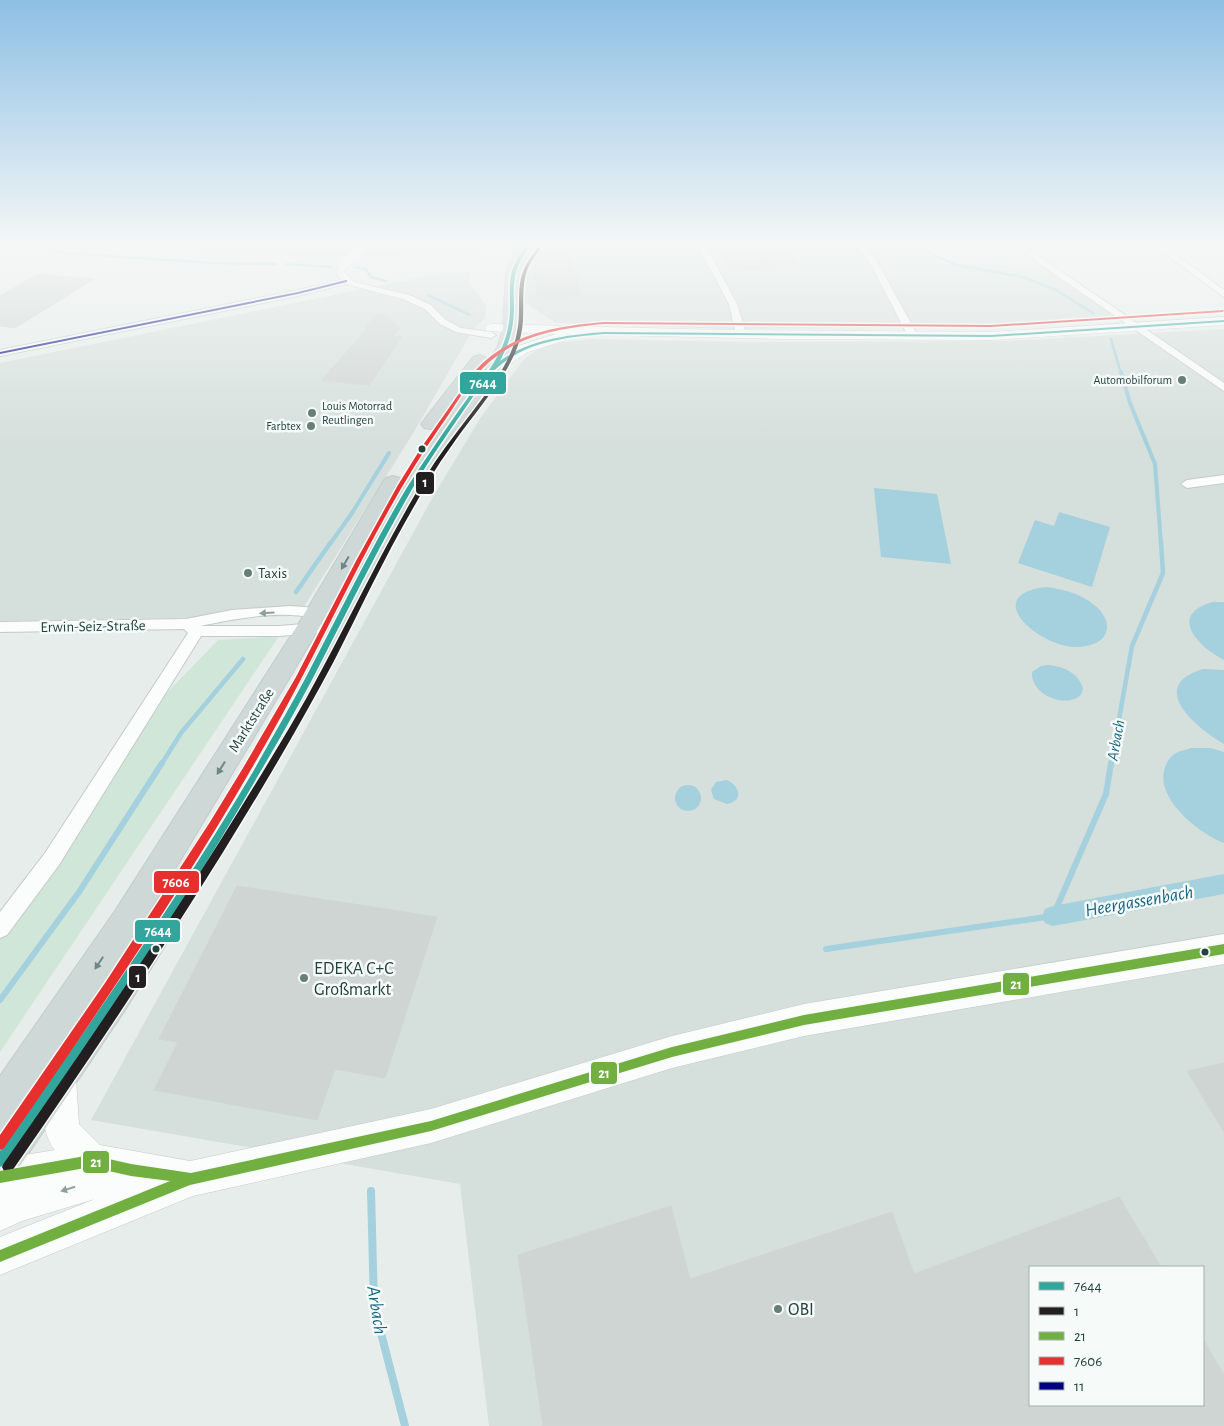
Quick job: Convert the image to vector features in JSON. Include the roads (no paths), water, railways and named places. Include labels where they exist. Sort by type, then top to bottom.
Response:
[{"type":"main road","name":"Marktstraße","points":[[0,1161],[59,1078],[198,868],[287,719],[320,623],[365,569],[421,469],[443,434],[493,368],[505,348],[512,309]]},
{"type":"main road","points":[[514,309],[531,319],[568,331]]},
{"type":"main road","points":[[492,327],[509,333],[568,331],[991,336],[1224,321]]},
{"type":"main road","name":"Marktstraße","points":[[0,1108],[126,922],[320,623],[420,438],[453,391],[476,366],[492,327]]},
{"type":"main road","points":[[493,368],[523,349],[568,331]]},
{"type":"main road","points":[[0,1256],[190,1179],[431,1126],[672,1052],[804,1020],[1224,949]]},
{"type":"main road","points":[[59,1078],[62,1132],[91,1161]]},
{"type":"main road","points":[[0,1177],[91,1161],[132,1170],[190,1179]]},
{"type":"main road","points":[[0,1212],[14,1205],[132,1170]]},
{"type":"street","points":[[0,353],[221,309]]},
{"type":"street","points":[[430,309],[443,322],[466,333],[492,327]]},
{"type":"street","points":[[734,309],[741,334]]},
{"type":"street","points":[[898,309],[913,336]]},
{"type":"street","points":[[1108,309],[1224,388]]},
{"type":"street","points":[[1187,484],[1224,479]]},
{"type":"street","name":"Erwin-Seiz-Straße","points":[[0,627],[192,627],[320,623]]},
{"type":"street","points":[[0,928],[52,859],[135,726],[192,627]]},
{"type":"water","points":[[874,488],[937,494],[951,564],[881,557]]},
{"type":"water","points":[[1059,512],[1110,527],[1092,587],[1018,563],[1035,520],[1054,526]]},
{"type":"water","points":[[1046,587],[1079,595],[1098,609],[1107,625],[1106,632],[1102,638],[1096,643],[1074,647],[1059,644],[1031,629],[1021,619],[1016,609],[1017,599],[1027,592]]},
{"type":"water","points":[[1213,602],[1224,602],[1224,660],[1197,639],[1189,622],[1192,614],[1199,607]]},
{"type":"water","points":[[1048,665],[1070,671],[1081,683],[1083,689],[1081,695],[1067,701],[1058,700],[1043,693],[1033,680],[1032,672],[1041,666]]},
{"type":"water","points":[[1203,669],[1224,670],[1224,744],[1190,718],[1177,696],[1178,686],[1186,676]]},
{"type":"water","points":[[1191,748],[1210,748],[1224,752],[1224,843],[1214,839],[1193,824],[1182,814],[1167,793],[1164,771],[1167,763],[1171,756]]},
{"type":"water","points":[[726,780],[734,785],[738,793],[736,800],[727,804],[714,799],[711,790],[716,782]]},
{"type":"water","points":[[688,785],[697,789],[701,798],[697,807],[688,811],[679,807],[675,798],[679,789]]},
{"type":"waterway","points":[[456,309],[470,315]]},
{"type":"waterway","name":"Arbach","points":[[1086,309],[1093,313]]},
{"type":"waterway","name":"Arbach","points":[[1111,339],[1121,374]]},
{"type":"waterway","name":"Arbach","points":[[1121,372],[1130,403],[1155,464],[1161,544]]},
{"type":"waterway","points":[[330,544],[352,513],[389,453]]},
{"type":"waterway","points":[[296,592],[331,542]]},
{"type":"waterway","name":"Arbach","points":[[1111,765],[1132,646],[1163,573],[1161,542]]},
{"type":"waterway","points":[[161,765],[181,733],[243,659]]},
{"type":"waterway","points":[[0,1000],[79,892],[162,763]]},
{"type":"waterway","name":"Arbach","points":[[826,949],[1053,916],[1106,794],[1111,763]]},
{"type":"waterway","name":"Heergassenbach","points":[[1053,916],[1224,884]]},
{"type":"waterway","name":"Arbach","points":[[371,1191],[374,1306],[405,1426]]},
{"type":"place","name":"Automobilforum","points":[[1182,380]]},
{"type":"place","name":"Louis Motorrad Reutlingen","points":[[312,413]]},
{"type":"place","name":"Farbtex","points":[[311,426]]},
{"type":"place","name":"Taxis","points":[[248,573]]},
{"type":"place","name":"EDEKA C+C Großmarkt","points":[[304,978]]},
{"type":"place","name":"OBI","points":[[778,1309]]}]
